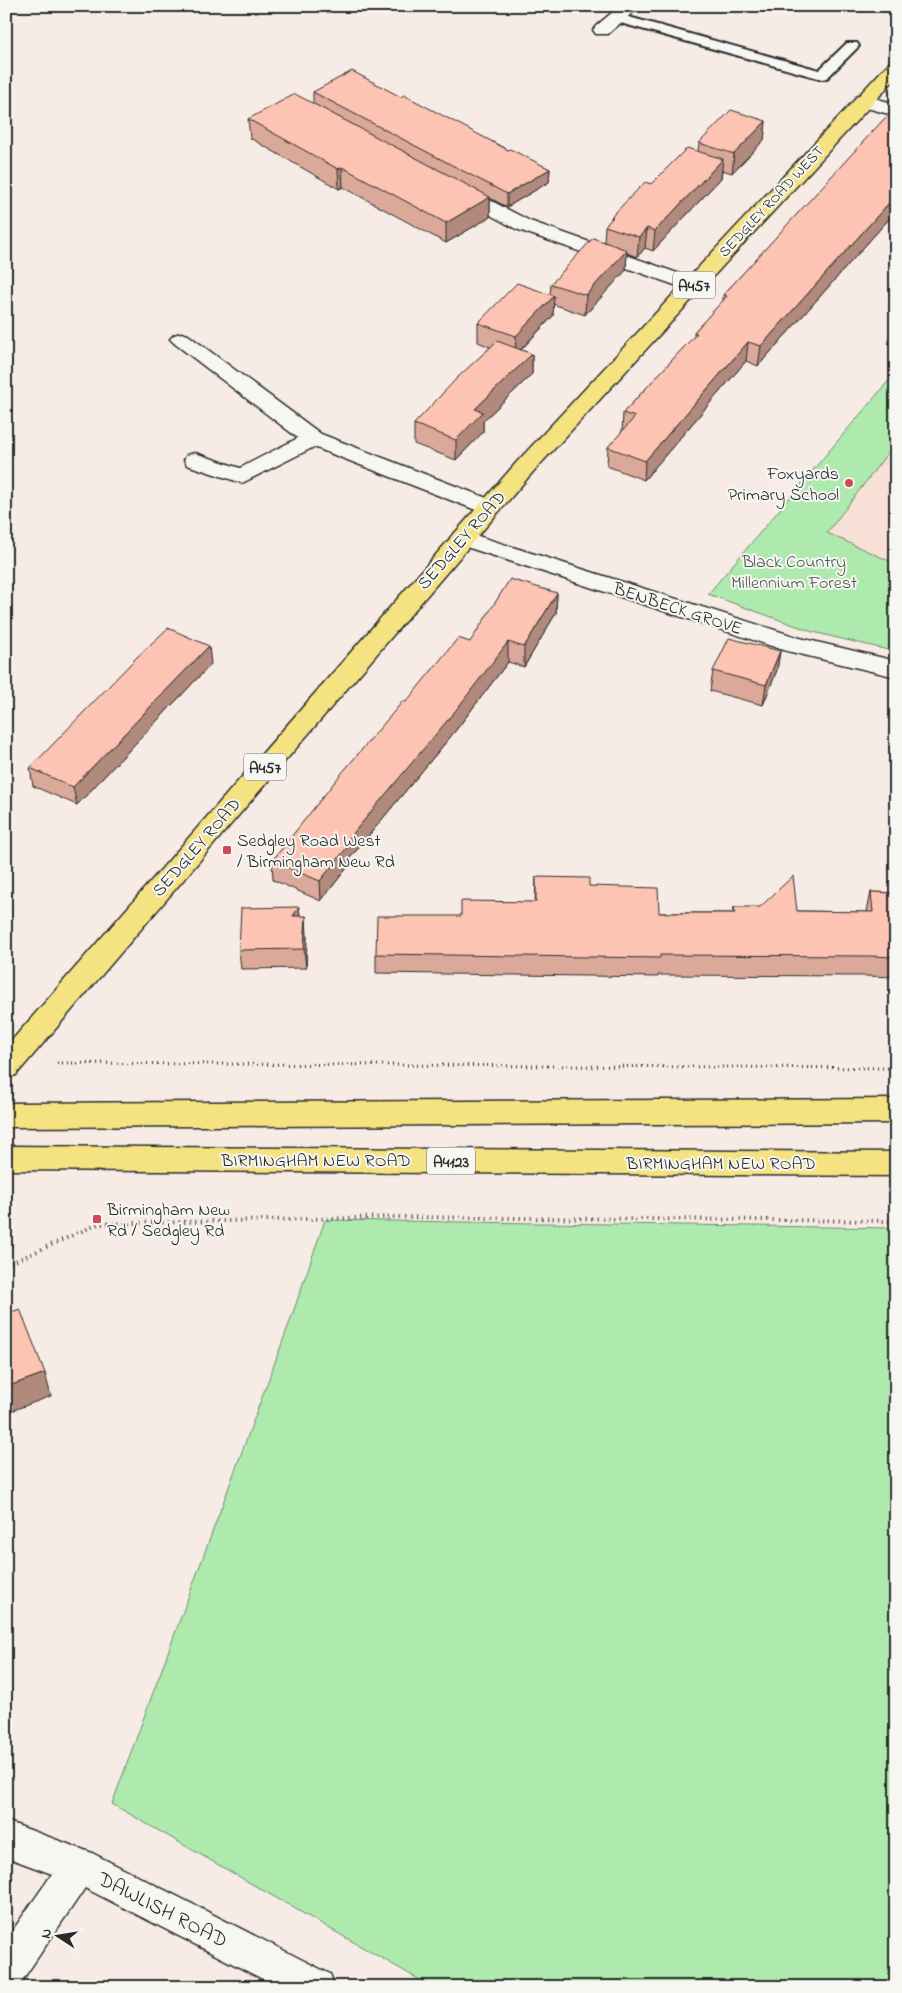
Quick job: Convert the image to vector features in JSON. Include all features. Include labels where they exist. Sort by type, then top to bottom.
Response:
[{"type":"main road","name":"SEDGLEY ROAD WEST","points":[[524,468],[896,67]]},
{"type":"main road","name":"SEDGLEY ROAD","points":[[8,1065],[524,468]]},
{"type":"main road","points":[[6,1115],[896,1111]]},
{"type":"main road","name":"BIRMINGHAM NEW ROAD","points":[[6,1158],[896,1164]]},
{"type":"street","points":[[602,30],[625,12]]},
{"type":"street","points":[[863,101],[896,110]]},
{"type":"street","points":[[437,179],[523,225],[693,285]]},
{"type":"street","points":[[181,339],[313,438],[489,507]]},
{"type":"street","points":[[195,460],[242,476],[313,438]]},
{"type":"street","name":"BENBECK GROVE","points":[[462,538],[796,645],[896,669]]},
{"type":"street","name":"DAWLISH ROAD","points":[[6,1839],[80,1866],[317,1987]]},
{"type":"street","points":[[6,1972],[80,1866]]},
{"type":"lane","points":[[625,12],[822,75],[852,46]]},
{"type":"path","points":[[8,1065],[896,1068]]},
{"type":"path","points":[[6,1265],[98,1224],[394,1217],[896,1221]]},
{"type":"shaded area","name":"Black Country Millennium Forest","points":[[896,372],[896,652],[813,632],[708,594]]},
{"type":"green space","name":"Black Country Millennium Forest","points":[[896,372],[896,442],[827,533],[896,564],[896,652],[813,632],[708,594]]},
{"type":"green space","points":[[325,1220],[896,1228],[896,1987],[432,1987],[112,1804],[289,1324]]},
{"type":"building","points":[[352,71],[401,97],[404,95],[508,150],[510,149],[550,169],[507,194],[313,92]]},
{"type":"building","points":[[295,94],[490,197],[446,223],[342,167],[338,169],[248,119]]},
{"type":"building","points":[[896,109],[896,195],[761,346],[748,342],[645,461],[608,447],[635,417],[623,413],[697,333],[694,332],[727,296],[723,295],[883,120]]},
{"type":"building","points":[[731,110],[766,121],[734,154],[699,143]]},
{"type":"building","points":[[687,148],[723,159],[655,231],[647,228],[639,237],[605,226],[613,217],[611,217],[645,182],[651,184]]},
{"type":"building","points":[[593,238],[627,250],[586,295],[551,284]]},
{"type":"building","points":[[517,283],[554,296],[516,336],[478,323]]},
{"type":"building","points":[[497,341],[532,354],[475,409],[483,412],[456,440],[414,424],[457,378]]},
{"type":"building","points":[[510,579],[557,593],[524,647],[508,642],[456,710],[345,843],[349,845],[320,881],[272,861],[341,774],[403,701],[406,702],[458,638],[470,642]]},
{"type":"building","points":[[168,628],[209,646],[73,787],[30,768],[136,658]]},
{"type":"building","points":[[729,638],[780,651],[766,685],[713,671]]},
{"type":"building","points":[[793,876],[797,911],[873,912],[871,892],[896,893],[896,957],[660,955],[660,958],[376,954],[377,916],[461,916],[461,901],[536,902],[536,877],[589,878],[589,886],[658,888],[659,913],[735,913],[734,907],[760,907]]},
{"type":"building","points":[[299,907],[293,916],[306,916],[304,949],[239,950],[241,908]]},
{"type":"building","points":[[20,1309],[45,1373],[6,1387],[6,1314]]},
{"type":"place","name":"Foxyards Primary School","points":[[849,483]]},
{"type":"place","name":"Sedgley Road West / Birmingham New Rd","points":[[227,850]]},
{"type":"place","name":"Birmingham New Rd / Sedgley Rd","points":[[97,1219]]}]
